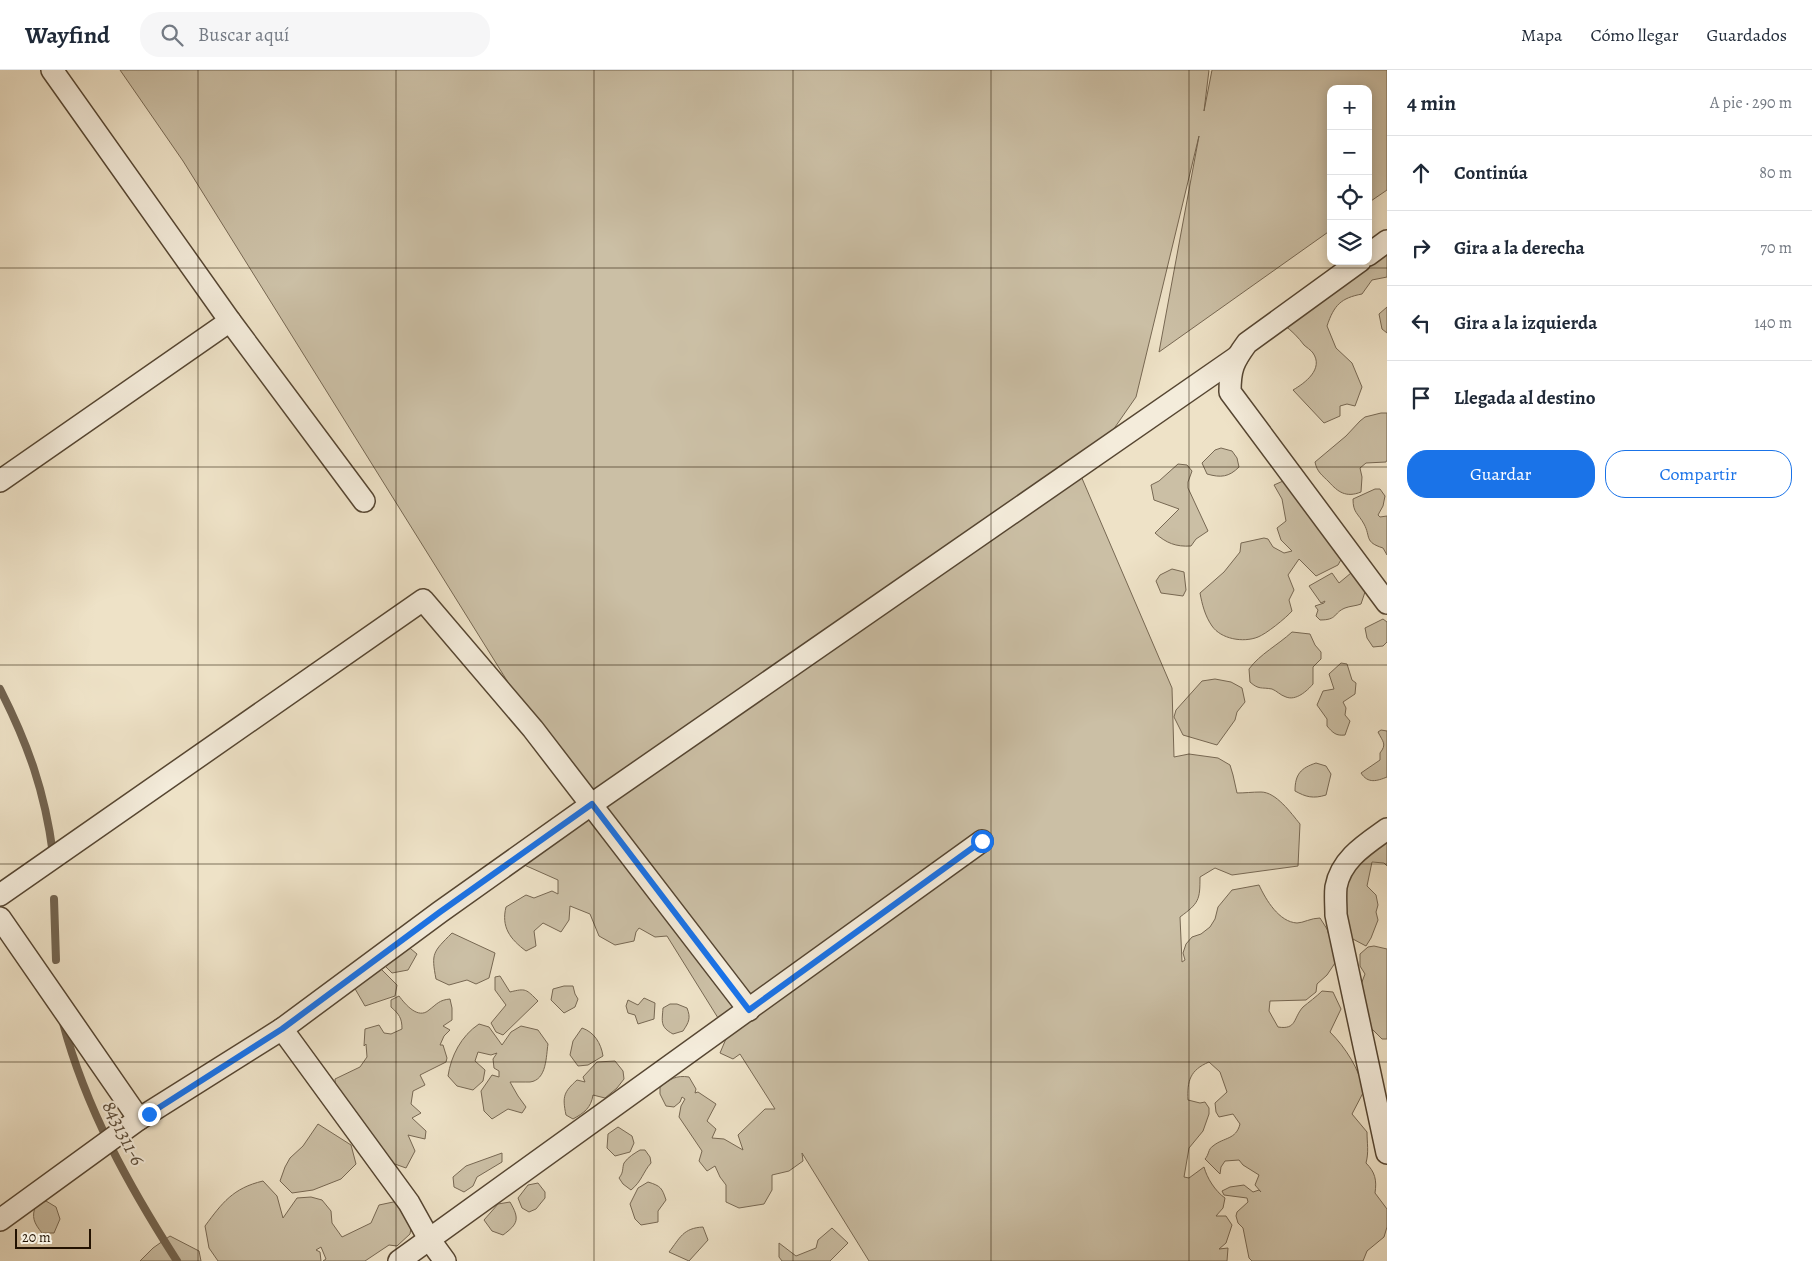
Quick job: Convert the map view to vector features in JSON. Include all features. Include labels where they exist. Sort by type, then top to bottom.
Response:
[{"type":"street","points":[[52,70],[230,321],[364,501]]},
{"type":"street","points":[[1372,252],[1387,241]]},
{"type":"street","points":[[1354,265],[1247,343],[1237,357],[1230,374],[1230,392],[1387,603]]},
{"type":"street","points":[[0,481],[230,321]]},
{"type":"street","points":[[0,1220],[139,1119],[282,1029],[440,912],[592,804],[1237,357]]},
{"type":"street","points":[[0,895],[423,600],[533,729],[749,1010]]},
{"type":"street","points":[[1387,829],[1363,845],[1345,864],[1336,886],[1336,915],[1387,1153]]},
{"type":"street","points":[[398,1261],[982,841]]},
{"type":"street","points":[[0,918],[139,1119]]},
{"type":"street","points":[[282,1029],[408,1203],[429,1239],[445,1261]]},
{"type":"shaded area","points":[[120,70],[1209,70],[1204,111],[1212,70],[1387,70],[1387,190],[1372,200],[1372,85],[1327,85],[1327,233],[1159,352],[1199,136],[1136,397],[1081,476],[1172,688],[1174,757],[1189,754],[1218,758],[1230,765],[1237,793],[1261,792],[1272,795],[1283,804],[1300,824],[1298,866],[1232,875],[1215,868],[1200,877],[1200,891],[1195,904],[1180,917],[1182,962],[1185,960],[1183,953],[1186,944],[1192,937],[1201,934],[1210,927],[1215,919],[1218,907],[1232,890],[1259,885],[1269,903],[1284,919],[1297,923],[1320,918],[1327,929],[1337,960],[1327,975],[1317,984],[1316,992],[1306,1000],[1270,1001],[1269,1011],[1278,1027],[1289,1027],[1303,1007],[1322,991],[1333,992],[1341,1009],[1330,1032],[1351,1059],[1362,1083],[1364,1091],[1352,1114],[1367,1132],[1368,1151],[1366,1163],[1375,1176],[1375,1193],[1387,1209],[1387,1227],[1384,1237],[1367,1251],[1363,1261],[1252,1261],[1249,1258],[1243,1228],[1238,1223],[1236,1216],[1237,1212],[1248,1202],[1247,1198],[1224,1195],[1222,1191],[1230,1187],[1244,1185],[1253,1192],[1259,1190],[1261,1192],[1255,1185],[1259,1175],[1243,1165],[1239,1160],[1225,1161],[1221,1167],[1220,1174],[1205,1159],[1211,1147],[1233,1136],[1240,1124],[1233,1114],[1219,1117],[1216,1112],[1215,1103],[1227,1092],[1220,1072],[1209,1062],[1194,1073],[1189,1082],[1188,1100],[1200,1103],[1205,1102],[1209,1108],[1209,1114],[1203,1131],[1189,1148],[1184,1177],[1189,1178],[1204,1167],[1212,1184],[1225,1198],[1223,1208],[1216,1216],[1226,1216],[1232,1225],[1226,1243],[1219,1249],[1228,1248],[1227,1261],[869,1261],[802,1153],[803,1161],[789,1171],[772,1175],[772,1190],[764,1204],[739,1208],[726,1202],[726,1185],[715,1166],[707,1171],[699,1161],[702,1151],[679,1117],[681,1106],[685,1099],[682,1097],[680,1102],[674,1107],[666,1106],[660,1094],[660,1087],[673,1078],[689,1077],[696,1089],[695,1093],[698,1092],[716,1104],[707,1121],[716,1129],[712,1138],[724,1139],[743,1150],[738,1135],[765,1109],[775,1109],[740,1054],[733,1059],[720,1053],[728,1034],[667,936],[655,937],[639,928],[634,941],[615,945],[599,936],[590,914],[570,906],[569,920],[561,932],[543,923],[534,931],[536,946],[526,951],[511,937],[505,921],[506,907],[526,895],[534,898],[552,891],[558,894],[558,880],[522,864],[592,817],[183,161]]},
{"type":"shaded area","points":[[1387,241],[1387,277],[1372,280],[1362,294],[1344,300],[1339,304],[1332,313],[1327,326],[1336,348],[1352,363],[1362,387],[1355,406],[1347,404],[1340,406],[1340,416],[1324,423],[1293,390],[1312,375],[1315,370],[1316,359],[1312,352],[1284,325],[1358,265],[1372,265],[1372,253]]},
{"type":"shaded area","points":[[1387,307],[1387,333],[1382,329],[1379,314]]},
{"type":"shaded area","points":[[1387,413],[1387,460],[1386,462],[1366,463],[1360,468],[1362,477],[1361,492],[1356,494],[1343,493],[1336,489],[1320,473],[1315,462],[1365,417]]},
{"type":"shaded area","points":[[1221,448],[1232,451],[1237,458],[1239,467],[1232,473],[1224,476],[1207,474],[1202,463],[1215,450]]},
{"type":"shaded area","points":[[1178,464],[1187,465],[1192,471],[1188,488],[1208,531],[1196,539],[1191,546],[1172,544],[1155,533],[1179,509],[1154,500],[1151,485],[1159,481]]},
{"type":"shaded area","points":[[1299,474],[1343,556],[1338,565],[1316,576],[1299,559],[1288,575],[1294,590],[1289,600],[1292,611],[1266,633],[1258,637],[1239,640],[1227,637],[1212,626],[1204,610],[1200,593],[1224,572],[1240,552],[1241,543],[1264,538],[1268,539],[1273,547],[1284,553],[1292,551],[1281,540],[1277,528],[1286,521],[1282,499],[1274,485]]},
{"type":"shaded area","points":[[1375,489],[1380,489],[1385,496],[1383,506],[1378,515],[1380,517],[1387,516],[1387,555],[1383,548],[1370,541],[1364,524],[1354,507],[1353,499]]},
{"type":"shaded area","points":[[1172,569],[1184,572],[1186,590],[1183,596],[1161,593],[1156,581],[1160,575]]},
{"type":"shaded area","points":[[1332,573],[1339,583],[1351,573],[1358,575],[1366,589],[1361,604],[1341,610],[1333,618],[1320,620],[1316,616],[1318,610],[1315,606],[1324,603],[1325,601],[1321,603],[1309,586]]},
{"type":"shaded area","points":[[1383,619],[1387,622],[1387,642],[1383,646],[1373,647],[1367,638],[1365,628]]},
{"type":"shaded area","points":[[1292,632],[1310,634],[1321,652],[1321,659],[1313,667],[1313,684],[1301,695],[1290,698],[1272,689],[1253,685],[1250,682],[1249,669],[1258,659]]},
{"type":"shaded area","points":[[1341,663],[1347,664],[1352,680],[1356,683],[1355,694],[1343,702],[1346,708],[1345,715],[1350,721],[1345,735],[1335,734],[1327,726],[1327,719],[1317,705],[1323,691],[1334,689],[1329,674]]},
{"type":"shaded area","points":[[1215,679],[1231,682],[1242,688],[1245,702],[1217,745],[1183,735],[1174,717],[1176,710],[1202,681]]},
{"type":"shaded area","points":[[1381,730],[1387,731],[1387,777],[1370,780],[1361,773],[1380,760],[1380,753],[1384,745],[1378,732]]},
{"type":"shaded area","points":[[1316,763],[1326,766],[1331,774],[1326,795],[1310,797],[1295,791],[1296,780],[1300,772]]},
{"type":"shaded area","points":[[1383,840],[1387,843],[1387,866],[1384,863],[1372,862],[1367,886],[1376,895],[1378,920],[1366,946],[1351,938],[1347,930],[1348,920],[1345,910],[1346,866]]},
{"type":"shaded area","points":[[452,933],[495,953],[489,978],[476,984],[467,980],[449,985],[436,979],[435,953]]},
{"type":"shaded area","points":[[393,934],[417,954],[408,970],[392,973],[381,962]]},
{"type":"shaded area","points":[[1374,946],[1387,949],[1387,1039],[1382,1039],[1370,1027],[1360,987],[1365,974],[1360,966],[1360,954],[1368,947]]},
{"type":"shaded area","points":[[378,966],[397,985],[395,996],[365,1006],[354,987]]},
{"type":"shaded area","points":[[500,976],[510,992],[526,990],[538,1001],[503,1035],[496,1032],[491,1023],[506,1005],[495,990],[495,977]]},
{"type":"shaded area","points":[[573,986],[578,999],[575,1007],[564,1013],[551,1000],[553,989]]},
{"type":"shaded area","points":[[399,996],[416,1012],[425,1013],[443,1000],[450,999],[452,1008],[452,1020],[443,1026],[450,1030],[444,1036],[440,1045],[443,1045],[447,1058],[446,1062],[420,1075],[425,1085],[413,1091],[411,1104],[421,1113],[412,1118],[426,1131],[425,1139],[408,1135],[415,1151],[406,1168],[392,1163],[336,1098],[335,1079],[360,1067],[367,1057],[366,1044],[364,1046],[365,1029],[379,1025],[384,1033],[391,1034],[402,1029],[400,1016],[391,1007],[391,1000]]},
{"type":"shaded area","points":[[644,998],[655,1003],[654,1019],[638,1024],[635,1015],[628,1013],[626,1006],[628,1000],[638,1005]]},
{"type":"shaded area","points":[[670,1004],[677,1004],[687,1008],[689,1015],[688,1022],[683,1031],[673,1034],[666,1029],[662,1021],[663,1008]]},
{"type":"shaded area","points":[[479,1024],[489,1027],[502,1045],[511,1032],[521,1026],[538,1030],[548,1044],[545,1067],[540,1077],[530,1082],[510,1082],[526,1107],[522,1113],[508,1109],[492,1119],[484,1111],[481,1091],[492,1075],[499,1077],[499,1071],[494,1068],[493,1059],[497,1053],[491,1055],[478,1052],[475,1061],[485,1070],[483,1081],[473,1090],[457,1086],[448,1076],[452,1061],[462,1040]]},
{"type":"shaded area","points":[[582,1028],[590,1032],[596,1039],[601,1047],[603,1056],[588,1065],[578,1066],[570,1055],[573,1041]]},
{"type":"shaded area","points":[[615,1061],[623,1071],[624,1079],[617,1088],[605,1098],[593,1095],[591,1103],[586,1110],[573,1119],[566,1115],[564,1099],[569,1088],[577,1080],[585,1082],[583,1077],[597,1062]]},
{"type":"shaded area","points":[[318,1124],[351,1145],[356,1164],[341,1179],[313,1190],[292,1193],[280,1181],[285,1167],[290,1158],[303,1146]]},
{"type":"shaded area","points":[[618,1127],[632,1136],[634,1143],[630,1152],[615,1156],[607,1148],[608,1134]]},
{"type":"shaded area","points":[[640,1150],[645,1150],[650,1157],[651,1163],[631,1190],[619,1178],[624,1163]]},
{"type":"shaded area","points":[[502,1153],[502,1162],[477,1177],[473,1186],[464,1192],[454,1187],[453,1177],[466,1166]]},
{"type":"shaded area","points":[[263,1181],[277,1196],[283,1218],[297,1198],[311,1197],[322,1200],[331,1211],[332,1223],[342,1237],[371,1223],[379,1205],[398,1201],[413,1217],[410,1234],[397,1246],[389,1245],[365,1261],[323,1261],[326,1259],[321,1247],[316,1250],[320,1252],[321,1261],[218,1261],[209,1248],[205,1226],[217,1210],[236,1192]]},
{"type":"shaded area","points":[[648,1182],[660,1188],[666,1200],[658,1211],[658,1222],[641,1225],[635,1219],[630,1204],[638,1188]]},
{"type":"shaded area","points":[[538,1183],[545,1192],[545,1198],[536,1209],[529,1212],[522,1208],[518,1198],[528,1185]]},
{"type":"shaded area","points":[[46,1201],[56,1207],[60,1219],[54,1233],[42,1233],[34,1220],[36,1205]]},
{"type":"shaded area","points":[[510,1202],[516,1217],[512,1228],[503,1235],[492,1231],[484,1220],[498,1204]]},
{"type":"shaded area","points":[[703,1227],[708,1240],[689,1261],[669,1252],[686,1232]]},
{"type":"shaded area","points":[[832,1228],[848,1243],[830,1261],[782,1261],[779,1257],[779,1243],[796,1256],[816,1248],[818,1240]]},
{"type":"shaded area","points":[[170,1236],[199,1251],[201,1261],[140,1261],[153,1248]]},
{"type":"waterway","name":"8431311-6","points":[[0,689],[19,729],[34,769],[50,831],[53,854]]},
{"type":"waterway","name":"8431311-6","points":[[54,899],[56,960]]},
{"type":"waterway","name":"8431311-6","points":[[63,1023],[84,1086],[111,1146],[142,1204],[177,1261]]},
{"type":"route","points":[[149,1114],[282,1029],[440,912],[592,804],[749,1010],[982,841]]}]
